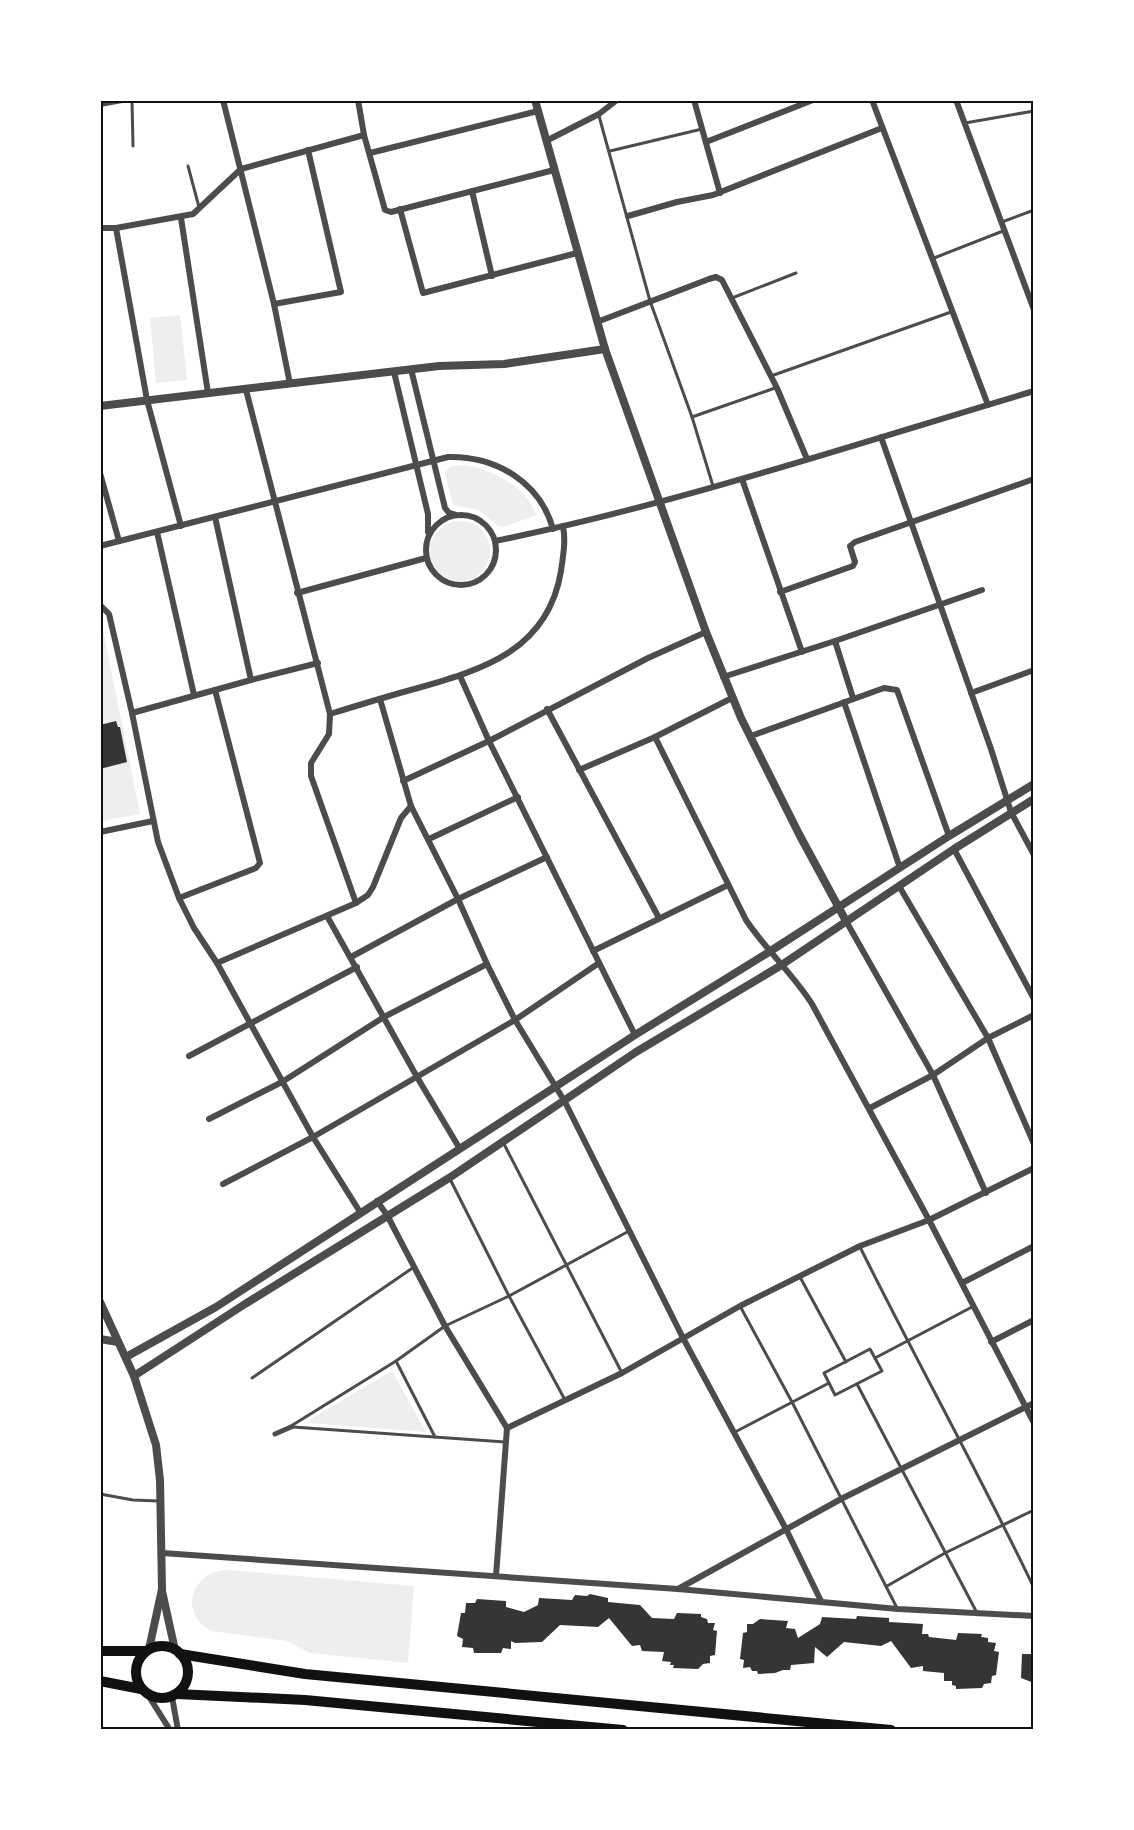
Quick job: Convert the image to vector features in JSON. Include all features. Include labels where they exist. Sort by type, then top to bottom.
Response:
[{"type":"main road","points":[[100,1651],[147,1650],[162,1646],[178,1652],[305,1674],[891,1730]]},
{"type":"main road","points":[[145,1692],[137,1682],[136,1665],[147,1650]]},
{"type":"main road","points":[[175,1695],[183,1687],[188,1670],[186,1661],[178,1652]]},
{"type":"main road","points":[[100,1681],[145,1692],[160,1699],[175,1695],[304,1700],[623,1730]]},
{"type":"street","points":[[100,104],[122,100]]},
{"type":"street","points":[[223,100],[274,304],[290,384]]},
{"type":"street","points":[[358,100],[364,135],[386,210],[392,212],[554,170]]},
{"type":"street","points":[[535,100],[605,348],[723,677],[838,906],[933,1075],[986,1193]]},
{"type":"street","points":[[546,141],[599,114],[610,103],[617,100]]},
{"type":"street","points":[[694,100],[720,193]]},
{"type":"street","points":[[706,142],[799,103],[813,100]]},
{"type":"street","points":[[872,100],[988,405]]},
{"type":"street","points":[[956,100],[1034,310]]},
{"type":"street","points":[[370,153],[538,111]]},
{"type":"street","points":[[628,216],[720,193],[882,128]]},
{"type":"street","points":[[100,228],[116,228],[193,214],[241,169],[364,135]]},
{"type":"street","points":[[274,304],[341,292],[308,150]]},
{"type":"street","points":[[472,191],[492,276]]},
{"type":"street","points":[[400,209],[423,293],[577,253]]},
{"type":"street","points":[[181,218],[208,393]]},
{"type":"street","points":[[116,228],[147,400],[181,526]]},
{"type":"street","points":[[597,322],[716,277],[722,280],[777,388],[807,459]]},
{"type":"street","points":[[100,406],[411,369],[504,364],[605,348]]},
{"type":"street","points":[[394,372],[428,514],[426,558],[431,570],[438,578],[448,584],[470,585],[489,573],[494,563],[495,541],[491,531],[476,518],[449,513],[445,508],[411,369]]},
{"type":"street","points":[[246,390],[330,714],[329,734],[311,764],[311,776],[356,903]]},
{"type":"street","points":[[495,541],[553,529],[742,479],[1034,391]]},
{"type":"street","points":[[881,437],[1011,812],[1034,855]]},
{"type":"street","points":[[100,546],[433,460],[463,457],[478,459],[505,469],[523,482],[538,498],[553,529]]},
{"type":"street","points":[[100,473],[119,542]]},
{"type":"street","points":[[742,479],[802,652]]},
{"type":"street","points":[[780,592],[853,566],[855,562],[850,548],[855,542],[1034,479]]},
{"type":"street","points":[[427,537],[439,522],[456,515]]},
{"type":"street","points":[[215,517],[251,680]]},
{"type":"street","points":[[330,714],[460,676],[491,663],[516,648],[543,618],[559,581],[564,551],[563,526]]},
{"type":"street","points":[[157,532],[194,695]]},
{"type":"street","points":[[297,593],[426,558]]},
{"type":"street","points":[[723,677],[982,590]]},
{"type":"street","points":[[100,605],[109,614],[158,842],[179,898],[313,1137],[360,1212]]},
{"type":"street","points":[[403,781],[489,741],[648,658],[706,632]]},
{"type":"street","points":[[835,641],[853,698]]},
{"type":"street","points":[[132,713],[318,663]]},
{"type":"street","points":[[971,693],[1034,670]]},
{"type":"street","points":[[460,676],[489,741],[635,1035]]},
{"type":"street","points":[[751,736],[884,688],[897,690],[949,836]]},
{"type":"street","points":[[179,898],[256,868],[260,862],[215,690]]},
{"type":"street","points":[[579,770],[655,737],[732,698]]},
{"type":"street","points":[[380,699],[411,806],[458,899],[514,1020],[565,1101],[683,1338],[786,1529],[821,1601]]},
{"type":"street","points":[[844,702],[900,868]]},
{"type":"street","points":[[547,709],[659,918]]},
{"type":"street","points":[[655,737],[746,920],[812,1004],[870,1108],[1034,1423]]},
{"type":"street","points":[[126,1357],[216,1307],[635,1035],[1034,784]]},
{"type":"street","points":[[429,839],[518,797]]},
{"type":"street","points":[[134,1376],[449,1178],[636,1052],[780,966],[954,849],[1034,799]]},
{"type":"street","points":[[217,963],[356,903],[368,895],[401,818],[411,806]]},
{"type":"street","points":[[100,832],[153,821]]},
{"type":"street","points":[[954,849],[1034,999]]},
{"type":"street","points":[[351,957],[458,899],[547,857]]},
{"type":"street","points":[[593,951],[728,885]]},
{"type":"street","points":[[899,886],[988,1038],[1034,1144]]},
{"type":"street","points":[[327,916],[460,1149]]},
{"type":"street","points":[[223,1184],[313,1137],[514,1020],[599,963]]},
{"type":"street","points":[[209,1119],[282,1082],[384,1017],[487,964]]},
{"type":"street","points":[[189,1056],[357,967]]},
{"type":"street","points":[[870,1108],[933,1075],[988,1038],[1034,1015]]},
{"type":"street","points":[[507,1428],[622,1373],[740,1306],[860,1246],[929,1220],[1034,1168]]},
{"type":"street","points":[[377,1201],[387,1215],[446,1326],[507,1428],[496,1576]]},
{"type":"street","points":[[962,1283],[1034,1246]]},
{"type":"street","points":[[100,1302],[134,1376],[156,1445],[161,1501],[162,1588],[147,1650]]},
{"type":"street","points":[[991,1342],[1034,1320]]},
{"type":"street","points":[[100,1339],[118,1342]]},
{"type":"street","points":[[678,1589],[841,1499],[959,1438],[1034,1403]]},
{"type":"street","points":[[275,1434],[291,1427]]},
{"type":"street","points":[[162,1553],[678,1589],[898,1609],[1034,1616]]},
{"type":"street","points":[[162,1588],[178,1652]]},
{"type":"street","points":[[145,1692],[170,1730]]},
{"type":"street","points":[[175,1695],[178,1730]]},
{"type":"lane","points":[[132,100],[133,146]]},
{"type":"lane","points":[[965,123],[1034,111]]},
{"type":"lane","points":[[599,114],[650,301],[692,417],[713,486]]},
{"type":"lane","points":[[610,151],[702,129]]},
{"type":"lane","points":[[188,166],[199,209]]},
{"type":"lane","points":[[1002,222],[1034,210]]},
{"type":"lane","points":[[933,259],[1005,231]]},
{"type":"lane","points":[[732,298],[796,273]]},
{"type":"lane","points":[[771,376],[953,312]]},
{"type":"lane","points":[[692,417],[777,388]]},
{"type":"lane","points":[[503,1143],[622,1373]]},
{"type":"lane","points":[[449,1178],[565,1401]]},
{"type":"lane","points":[[291,1427],[396,1361],[446,1326],[509,1296],[629,1231]]},
{"type":"lane","points":[[860,1246],[1034,1588]]},
{"type":"lane","points":[[252,1378],[414,1267]]},
{"type":"lane","points":[[800,1277],[846,1362]]},
{"type":"lane","points":[[740,1306],[898,1609]]},
{"type":"lane","points":[[875,1358],[974,1306]]},
{"type":"lane","points":[[870,1349],[875,1358],[882,1371],[836,1395],[824,1373],[870,1349]]},
{"type":"lane","points":[[396,1361],[435,1437]]},
{"type":"lane","points":[[733,1433],[829,1383]]},
{"type":"lane","points":[[857,1384],[977,1613]]},
{"type":"lane","points":[[291,1427],[506,1442]]},
{"type":"lane","points":[[100,1494],[134,1500],[161,1501]]},
{"type":"lane","points":[[887,1586],[945,1553],[1034,1510]]},
{"type":"shaded area","points":[[180,315],[187,380],[156,383],[150,318]]},
{"type":"shaded area","points":[[465,465],[497,475],[517,488],[525,496],[536,515],[504,527],[498,526],[479,510],[453,505],[446,470],[452,466]]},
{"type":"shaded area","points":[[460,521],[477,526],[485,534],[490,551],[485,568],[477,576],[460,581],[443,576],[435,568],[430,551],[435,534],[443,526]]},
{"type":"shaded area","points":[[100,615],[140,814],[101,821],[100,821]]},
{"type":"shaded area","points":[[392,1371],[426,1432],[310,1423],[312,1418]]},
{"type":"shaded area","points":[[228,1570],[414,1586],[408,1663],[310,1653],[287,1641],[211,1631],[195,1614],[192,1604],[193,1594],[205,1577],[215,1572]]},
{"type":"building","points":[[116,721],[120,727],[127,762],[100,769],[100,725]]},
{"type":"building","points":[[590,1594],[608,1598],[608,1602],[640,1605],[652,1618],[674,1619],[677,1613],[701,1614],[701,1617],[707,1619],[708,1623],[715,1623],[713,1630],[717,1631],[715,1655],[710,1656],[710,1663],[703,1664],[698,1669],[673,1668],[674,1665],[670,1665],[671,1662],[662,1661],[664,1652],[642,1651],[640,1645],[632,1646],[609,1618],[598,1627],[560,1625],[542,1642],[515,1643],[511,1641],[511,1649],[503,1648],[501,1653],[474,1653],[473,1648],[462,1647],[463,1639],[457,1636],[461,1613],[465,1613],[466,1603],[475,1603],[477,1599],[506,1601],[506,1607],[524,1612],[538,1605],[539,1598],[572,1600],[575,1595]]},
{"type":"building","points":[[857,1616],[889,1618],[889,1622],[923,1624],[922,1634],[928,1634],[929,1637],[956,1640],[958,1633],[982,1634],[981,1637],[988,1638],[988,1642],[996,1643],[994,1651],[999,1652],[996,1675],[992,1676],[991,1683],[984,1684],[982,1688],[956,1689],[952,1681],[944,1681],[944,1673],[923,1671],[923,1666],[911,1668],[891,1641],[881,1646],[844,1642],[827,1657],[815,1647],[814,1663],[791,1665],[790,1670],[775,1673],[758,1674],[750,1667],[743,1668],[744,1660],[740,1659],[743,1633],[747,1632],[747,1624],[753,1624],[760,1619],[788,1621],[786,1628],[795,1629],[798,1638],[820,1624],[822,1617],[856,1619]]},
{"type":"building","points":[[1022,1654],[1034,1654],[1034,1683],[1021,1678]]}]
